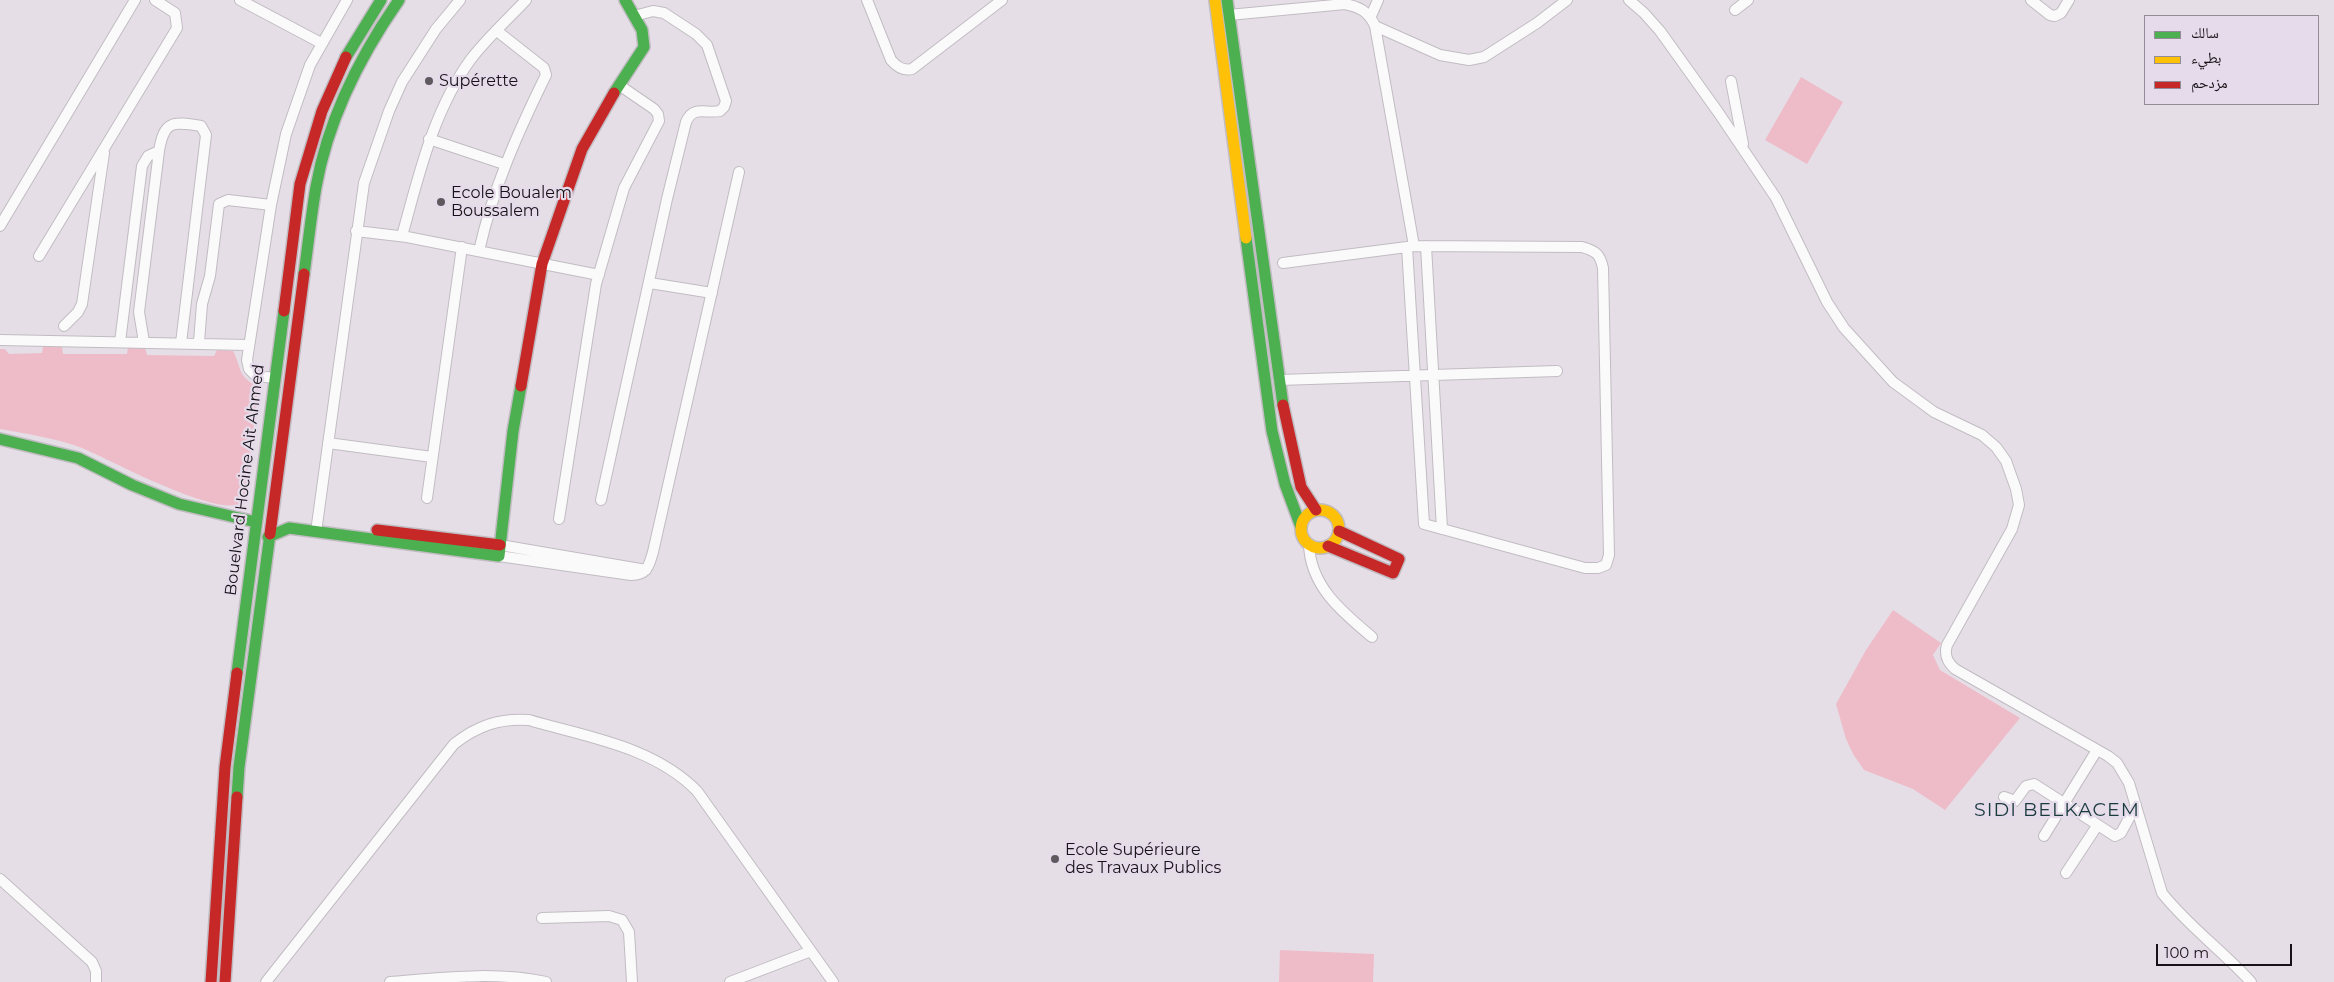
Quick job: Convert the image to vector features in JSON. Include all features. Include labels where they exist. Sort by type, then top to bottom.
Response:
[{"type":"street","points":[[0,226],[135,0]]},
{"type":"street","points":[[39,256],[177,28],[175,13],[155,0]]},
{"type":"street","points":[[240,0],[321,43]]},
{"type":"street","points":[[275,378],[260,378],[249,369],[247,360],[271,205],[292,110],[321,43],[347,0]]},
{"type":"street","name":"Bouelvard Hocine Ait Ahmed","points":[[211,982],[225,767],[300,184],[309,149],[333,81],[349,49],[381,0]]},
{"type":"street","points":[[225,982],[239,767],[316,186],[323,152],[347,86],[362,54],[399,0]]},
{"type":"street","points":[[317,527],[364,183],[392,104],[418,55],[460,0]]},
{"type":"street","points":[[402,236],[429,139],[465,69],[497,30],[526,0]]},
{"type":"street","points":[[499,550],[513,430],[542,264],[575,166],[594,124],[644,47],[644,36],[625,0]]},
{"type":"street","points":[[867,0],[892,60],[896,66],[907,70],[912,69],[1002,0]]},
{"type":"street","points":[[1215,0],[1271,422],[1285,484],[1304,539],[1309,544],[1321,548],[1328,546],[1333,542],[1339,531],[1339,525],[1333,514],[1322,510],[1316,510],[1306,516],[1301,527]]},
{"type":"street","points":[[1227,0],[1286,425],[1301,487],[1316,510]]},
{"type":"street","points":[[1371,16],[1378,0]]},
{"type":"street","points":[[1375,26],[1440,55],[1469,60],[1484,57],[1567,0]]},
{"type":"street","points":[[1735,10],[1748,0]]},
{"type":"street","points":[[2031,0],[2050,15],[2055,16],[2069,0]]},
{"type":"street","points":[[1631,1],[1660,31],[1776,198],[1823,293],[1844,328],[1893,382],[1934,412],[1982,435],[1996,447],[2006,461],[2016,489],[2019,506],[2012,529],[1947,645],[1946,654],[1948,662],[1955,669],[2117,763],[2124,772],[2136,805],[2162,893],[2173,907],[2231,960],[2251,982]]},
{"type":"street","points":[[1229,15],[1345,4],[1363,10],[1371,16],[1375,26],[1411,246],[1424,524],[1585,568],[1598,568],[1606,565],[1609,556],[1603,268],[1601,257],[1595,250],[1582,247],[1411,246],[1283,263]]},
{"type":"street","points":[[601,500],[667,199],[688,118],[696,111],[720,111],[726,101],[707,46],[696,34],[664,13],[653,11],[634,16]]},
{"type":"street","points":[[479,251],[491,202],[504,164],[546,72],[497,30]]},
{"type":"street","points":[[1732,81],[1743,148]]},
{"type":"street","points":[[559,519],[599,275],[624,188],[658,126],[658,114],[654,109],[619,85]]},
{"type":"street","points":[[144,342],[139,312],[162,133],[169,126],[197,126],[206,131],[181,342]]},
{"type":"street","points":[[429,139],[504,164]]},
{"type":"street","points":[[64,326],[78,312],[82,304],[105,147]]},
{"type":"street","points":[[120,342],[142,166],[148,156],[159,151]]},
{"type":"street","points":[[272,511],[287,519],[317,527],[633,566],[646,570],[653,552],[739,172]]},
{"type":"street","points":[[199,342],[202,304],[210,276],[219,204],[228,200],[271,205]]},
{"type":"street","points":[[356,232],[402,236],[599,275]]},
{"type":"street","points":[[1426,246],[1442,529]]},
{"type":"street","points":[[427,498],[462,247]]},
{"type":"street","points":[[650,283],[712,293]]},
{"type":"street","points":[[0,340],[250,344]]},
{"type":"street","points":[[1279,380],[1557,371]]},
{"type":"street","points":[[0,439],[78,458],[132,485],[179,504],[256,522]]},
{"type":"street","points":[[328,443],[432,457]]},
{"type":"street","points":[[268,537],[289,528],[317,527]]},
{"type":"street","points":[[1328,546],[1393,573],[1399,558],[1339,531]]},
{"type":"street","points":[[1309,544],[1309,558],[1325,592],[1347,616],[1372,637]]},
{"type":"street","points":[[266,982],[454,744],[481,726],[512,719],[529,720],[648,755],[679,774],[697,791],[833,982]]},
{"type":"street","points":[[2044,836],[2097,750]]},
{"type":"street","points":[[2004,796],[2015,801],[2026,786],[2034,784],[2112,835],[2118,835],[2136,805]]},
{"type":"street","points":[[2066,873],[2097,826]]},
{"type":"street","points":[[0,879],[92,962],[96,970],[96,982]]},
{"type":"street","points":[[542,918],[609,916],[622,920],[629,932],[632,982]]},
{"type":"street","points":[[730,982],[810,951]]},
{"type":"street","points":[[390,982],[526,978],[546,982]]},
{"type":"shaded area","points":[[1801,77],[1843,102],[1807,164],[1765,140]]},
{"type":"shaded area","points":[[43,347],[62,347],[63,354],[127,354],[128,347],[145,348],[147,355],[214,356],[217,350],[233,351],[243,376],[259,387],[244,502],[232,506],[213,503],[165,486],[82,448],[0,429],[0,349],[5,349],[9,354],[42,353]]},
{"type":"shaded area","points":[[1893,610],[1941,643],[1933,655],[1940,670],[2020,718],[1945,810],[1913,789],[1864,770],[1846,739],[1836,704],[1866,650]]},
{"type":"shaded area","points":[[1280,950],[1374,954],[1373,982],[1279,982]]},
{"type":"traffic: fast","points":[[346,57],[381,0]]},
{"type":"traffic: fast","points":[[304,274],[321,162],[337,113],[371,43],[399,0]]},
{"type":"traffic: fast","points":[[614,93],[644,47],[642,30],[625,0]]},
{"type":"traffic: fast","points":[[1227,0],[1283,405]]},
{"type":"traffic: fast","points":[[1246,238],[1272,431],[1285,484],[1301,527]]},
{"type":"traffic: fast","points":[[237,673],[284,311]]},
{"type":"traffic: fast","points":[[268,537],[289,528],[499,556],[513,431],[521,386]]},
{"type":"traffic: fast","points":[[0,439],[78,458],[132,485],[179,504],[256,522]]},
{"type":"traffic: fast","points":[[237,797],[239,767],[270,534]]},
{"type":"traffic: slow","points":[[1215,0],[1246,238]]},
{"type":"traffic: slow","points":[[1320,510],[1333,516],[1339,529],[1333,542],[1320,548],[1307,542],[1301,529],[1307,516],[1320,510]]},
{"type":"traffic: jam","points":[[284,311],[300,184],[322,111],[346,57]]},
{"type":"traffic: jam","points":[[521,386],[542,264],[582,149],[614,93]]},
{"type":"traffic: jam","points":[[270,534],[304,274]]},
{"type":"traffic: jam","points":[[1283,405],[1301,487],[1316,510]]},
{"type":"traffic: jam","points":[[377,530],[500,545]]},
{"type":"traffic: jam","points":[[1328,546],[1393,573],[1399,559],[1339,531]]},
{"type":"traffic: jam","points":[[211,982],[225,767],[237,673]]},
{"type":"traffic: jam","points":[[225,982],[237,797]]},
{"type":"place","name":"Supérette","points":[[429,81]]},
{"type":"place","name":"Ecole Boualem Boussalem","points":[[441,202]]},
{"type":"place","name":"Ecole Supérieure des Travaux Publics","points":[[1055,859]]},
{"type":"district","name":"SIDI BELKACEM","points":[[2057,810]]}]
